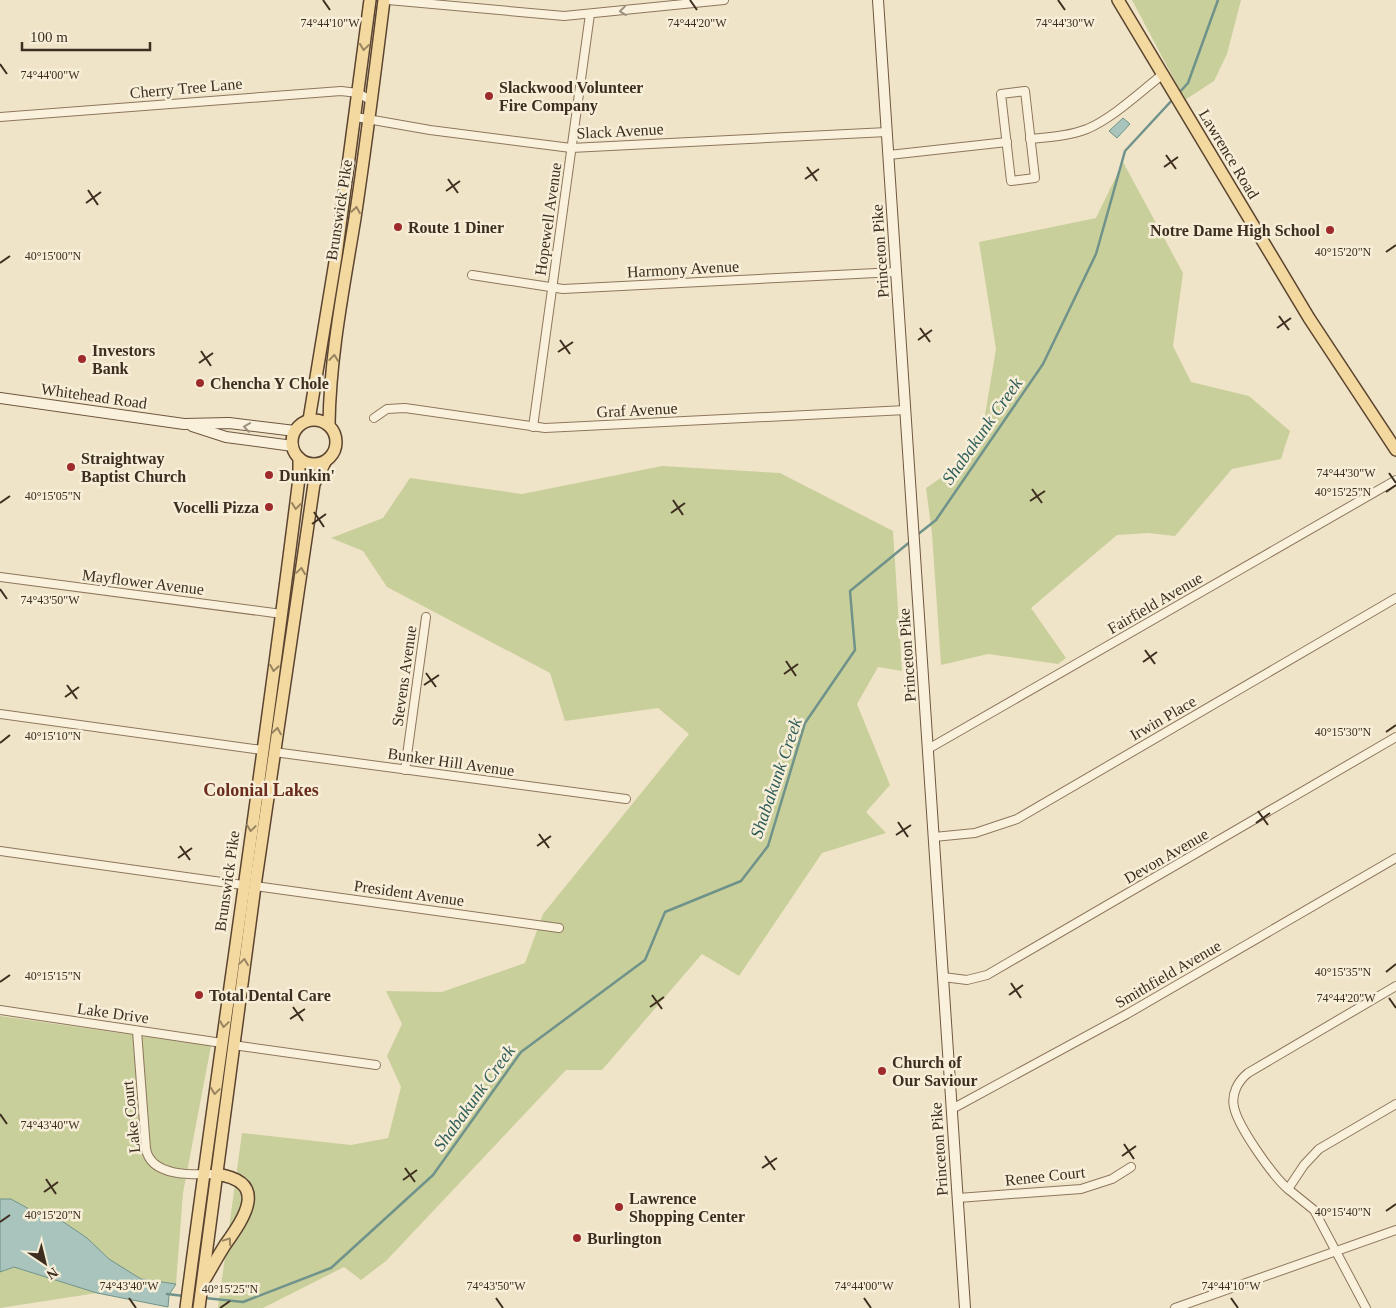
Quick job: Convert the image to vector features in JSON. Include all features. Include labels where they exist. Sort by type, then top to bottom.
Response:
[{"type":"main road","name":"Brunswick Pike","points":[[309,420],[336,256],[356,117],[370,0]]},
{"type":"main road","name":"Brunswick Pike","points":[[329,424],[336,335],[370,119],[386,0]]},
{"type":"main road","name":"Princeton Pike","points":[[878,0],[965,1308]]},
{"type":"main road","name":"Lawrence Road","points":[[1118,0],[1322,338],[1396,450]]},
{"type":"main road","name":"Whitehead Road","points":[[0,398],[184,424],[226,437],[292,446]]},
{"type":"main road","points":[[317,419],[329,424],[335,433],[337,444],[333,454],[325,462],[308,464],[299,458],[292,446],[295,430],[302,423],[309,420],[317,419]]},
{"type":"main road","name":"Whitehead Road","points":[[184,424],[229,423],[295,430]]},
{"type":"main road","name":"Brunswick Pike","points":[[199,1308],[216,1174],[228,1044],[249,885],[262,750],[282,614],[299,478],[299,458]]},
{"type":"main road","name":"Brunswick Pike","points":[[249,885],[274,752],[314,484],[325,462]]},
{"type":"main road","name":"Brunswick Pike","points":[[186,1308],[203,1175],[228,1044]]},
{"type":"main road","points":[[202,1286],[248,1208],[246,1192],[242,1186],[229,1176],[216,1174]]},
{"type":"street","points":[[386,0],[538,15],[590,14],[724,0]]},
{"type":"street","name":"Hopewell Avenue","points":[[533,427],[590,14]]},
{"type":"street","points":[[1030,139],[1071,134],[1088,128],[1101,121],[1162,75]]},
{"type":"street","name":"Cherry Tree Lane","points":[[0,117],[342,91],[358,93],[372,101]]},
{"type":"street","points":[[1025,91],[1035,178],[1011,181],[1007,142],[1002,94],[1025,91]]},
{"type":"street","name":"Slack Avenue","points":[[356,117],[444,132],[571,148],[887,132]]},
{"type":"street","points":[[889,156],[1007,142]]},
{"type":"street","points":[[336,256],[348,258]]},
{"type":"street","name":"Harmony Avenue","points":[[472,275],[552,288],[896,272]]},
{"type":"street","name":"Graf Avenue","points":[[374,418],[387,409],[405,408],[533,427],[906,410]]},
{"type":"street","name":"Fairfield Avenue","points":[[928,750],[1396,480]]},
{"type":"street","name":"Mayflower Avenue","points":[[0,578],[282,614]]},
{"type":"street","name":"Irwin Place","points":[[934,837],[975,833],[1017,818],[1396,598]]},
{"type":"street","name":"Stevens Avenue","points":[[405,770],[426,617]]},
{"type":"street","points":[[0,714],[262,750]]},
{"type":"street","name":"Devon Avenue","points":[[943,977],[967,980],[987,975],[1396,737]]},
{"type":"street","name":"Bunker Hill Avenue","points":[[274,752],[626,799]]},
{"type":"street","name":"President Avenue","points":[[0,851],[559,928]]},
{"type":"street","name":"Smithfield Avenue","points":[[952,1109],[1127,1014],[1396,858]]},
{"type":"street","points":[[1366,1308],[1334,1252],[1314,1210],[1270,1172],[1236,1115],[1233,1098],[1238,1083],[1248,1073],[1396,986]]},
{"type":"street","name":"Lake Drive","points":[[0,1010],[376,1065]]},
{"type":"street","name":"Lake Court","points":[[137,1031],[147,1156],[151,1162],[162,1169],[203,1175],[216,1174]]},
{"type":"street","points":[[1288,1189],[1319,1149],[1396,1104]]},
{"type":"street","name":"Renee Court","points":[[958,1198],[1082,1189],[1112,1179],[1131,1167]]},
{"type":"street","points":[[1175,1308],[1396,1230]]},
{"type":"green space","points":[[1132,0],[1241,0],[1227,54],[1214,81],[1185,100]]},
{"type":"green space","points":[[1123,162],[1183,273],[1173,346],[1191,382],[1249,396],[1290,431],[1281,459],[1232,469],[1175,536],[1148,533],[1117,535],[1031,608],[1066,658],[1058,664],[988,654],[941,665],[932,534],[926,488],[961,464],[981,439],[996,349],[979,242],[1096,218]]},
{"type":"green space","points":[[662,466],[780,473],[893,531],[902,671],[878,667],[857,704],[890,785],[866,812],[886,833],[822,853],[739,976],[702,954],[602,1070],[566,1070],[386,1261],[361,1280],[344,1267],[263,1308],[218,1308],[242,1133],[351,1145],[388,1138],[401,1087],[387,1056],[402,1024],[386,991],[442,992],[525,963],[543,914],[689,734],[658,708],[565,721],[550,673],[387,587],[363,551],[331,538],[383,518],[410,478],[522,494]]},
{"type":"green space","points":[[0,1016],[211,1046],[183,1193],[176,1284],[141,1279],[109,1259],[87,1238],[62,1221],[29,1209],[11,1199],[0,1199]]},
{"type":"green space","points":[[14,1267],[97,1293],[0,1308],[0,1272]]},
{"type":"water","points":[[1123,118],[1130,124],[1117,138],[1109,131]]},
{"type":"water","points":[[0,1199],[11,1199],[29,1209],[62,1221],[87,1238],[109,1259],[141,1279],[176,1284],[169,1295],[168,1307],[97,1293],[14,1267],[0,1272]]},
{"type":"waterway","name":"Shabakunk Creek","points":[[1178,94],[1188,83],[1218,0]]},
{"type":"waterway","name":"Shabakunk Creek","points":[[917,535],[936,520],[1043,364],[1096,254],[1125,151],[1174,98]]},
{"type":"waterway","name":"Shabakunk Creek","points":[[205,1298],[243,1302],[331,1268],[433,1175],[521,1052],[645,960],[665,912],[741,881],[768,846],[805,723],[855,650],[850,591],[911,541]]},
{"type":"waterway","name":"Shabakunk Creek","points":[[167,1294],[184,1296]]},
{"type":"place","name":"Slackwood Volunteer Fire Company","points":[[489,96]]},
{"type":"place","name":"Route 1 Diner","points":[[398,227]]},
{"type":"place","name":"Notre Dame High School","points":[[1330,230]]},
{"type":"place","name":"Investors Bank","points":[[82,359]]},
{"type":"place","name":"Chencha Y Chole","points":[[200,383]]},
{"type":"place","name":"Straightway Baptist Church","points":[[71,467]]},
{"type":"place","name":"Dunkin'","points":[[269,475]]},
{"type":"place","name":"Vocelli Pizza","points":[[269,507]]},
{"type":"place","name":"Total Dental Care","points":[[199,995]]},
{"type":"place","name":"Church of Our Saviour","points":[[882,1071]]},
{"type":"place","name":"Lawrence Shopping Center","points":[[619,1207]]},
{"type":"place","name":"Burlington","points":[[577,1238]]},
{"type":"district","name":"Colonial Lakes","points":[[261,790]]}]
